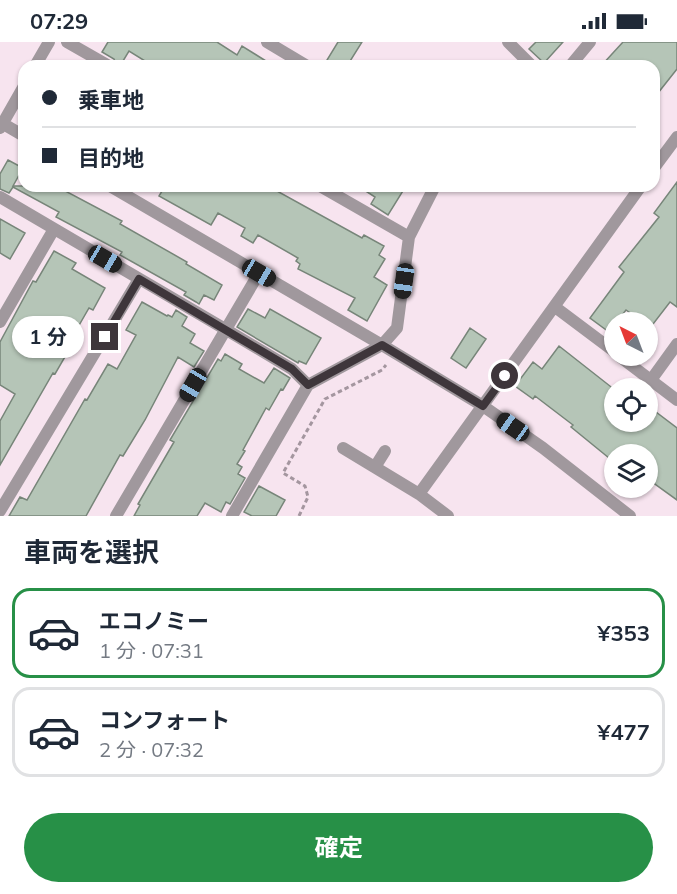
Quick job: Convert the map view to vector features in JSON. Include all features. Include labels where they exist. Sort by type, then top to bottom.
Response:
[{"type":"street","points":[[38,60],[49,42]]},
{"type":"street","points":[[67,42],[98,60]]},
{"type":"street","points":[[267,42],[297,60]]},
{"type":"street","points":[[508,42],[526,60]]},
{"type":"street","points":[[575,60],[590,42]]},
{"type":"street","points":[[18,96],[1,124],[18,133]]},
{"type":"street","points":[[660,159],[677,137]]},
{"type":"street","points":[[120,192],[483,406],[543,448],[630,516]]},
{"type":"street","points":[[330,192],[409,237]]},
{"type":"street","points":[[232,516],[308,385],[382,345],[398,328],[409,237],[432,192]]},
{"type":"street","points":[[419,494],[637,192]]},
{"type":"street","points":[[0,197],[292,369],[308,385]]},
{"type":"street","points":[[0,322],[54,229]]},
{"type":"street","points":[[116,516],[259,273]]},
{"type":"street","points":[[0,512],[139,279]]},
{"type":"street","points":[[555,307],[604,344]]},
{"type":"street","points":[[652,378],[677,344]]},
{"type":"street","points":[[633,366],[648,378]]},
{"type":"street","points":[[658,385],[677,400]]},
{"type":"street","points":[[343,448],[419,494],[448,516]]},
{"type":"street","points":[[375,467],[385,451]]},
{"type":"path","points":[[299,516],[308,497],[305,486],[283,473],[325,399],[382,370],[387,364]]},
{"type":"building","points":[[108,42],[217,42],[237,55],[242,46],[264,60],[143,60],[129,51],[124,60],[114,60],[102,52]]},
{"type":"building","points":[[338,42],[362,42],[351,60],[327,60]]},
{"type":"building","points":[[536,42],[563,42],[547,60],[541,60],[529,49]]},
{"type":"building","points":[[623,42],[677,42],[677,69],[660,90],[660,60],[606,60]]},
{"type":"building","points":[[8,160],[18,165],[18,177],[13,186],[18,186],[18,190],[13,187],[9,193],[0,189],[0,174]]},
{"type":"building","points":[[677,182],[677,307],[670,302],[658,318],[658,312],[629,312],[626,310],[624,312],[604,312],[604,328],[590,318],[624,272],[619,267],[659,217],[654,213]]},
{"type":"building","points":[[22,192],[67,192],[122,221],[120,224],[222,285],[214,300],[204,295],[199,304],[184,295],[186,292],[120,255],[122,252],[56,217],[59,212]]},
{"type":"building","points":[[161,192],[279,192],[362,238],[364,235],[384,246],[379,255],[385,259],[374,277],[387,285],[367,321],[348,310],[355,298],[298,269],[300,264],[296,261],[298,258],[258,235],[253,243],[241,236],[245,228],[218,213],[211,225],[159,196]]},
{"type":"building","points":[[367,192],[402,192],[388,215],[371,204],[375,197]]},
{"type":"building","points":[[0,219],[25,233],[10,259],[0,253]]},
{"type":"building","points":[[54,251],[76,263],[72,269],[105,288],[93,310],[89,308],[70,341],[73,343],[0,465],[0,421],[15,394],[0,385],[0,342],[33,281],[36,282]]},
{"type":"building","points":[[142,302],[167,316],[172,317],[176,310],[187,317],[182,326],[195,334],[190,343],[204,351],[194,367],[178,357],[145,420],[123,456],[120,455],[86,516],[9,516],[20,497],[27,500],[85,399],[87,400],[108,364],[117,369],[136,335],[126,330]]},
{"type":"building","points":[[248,309],[265,318],[270,309],[321,338],[306,364],[299,361],[298,363],[237,327]]},
{"type":"building","points":[[470,328],[486,339],[466,368],[451,358]]},
{"type":"building","points":[[559,346],[604,381],[604,432],[658,432],[658,414],[677,428],[677,500],[658,486],[658,444],[604,444],[604,454],[571,427],[573,425],[535,396],[533,399],[515,386],[533,362],[542,369]]},
{"type":"building","points":[[225,354],[242,364],[239,369],[264,383],[274,368],[290,378],[269,410],[266,408],[243,450],[245,451],[237,464],[242,467],[238,474],[245,478],[230,504],[226,502],[221,512],[205,503],[197,516],[134,516],[140,505],[138,504],[174,442],[170,440],[218,359],[221,361]]},
{"type":"building","points":[[259,486],[285,500],[276,516],[252,516],[244,512]]},
{"type":"route","points":[[105,337],[139,279],[292,369],[308,385],[382,345],[483,406],[505,376]]}]
